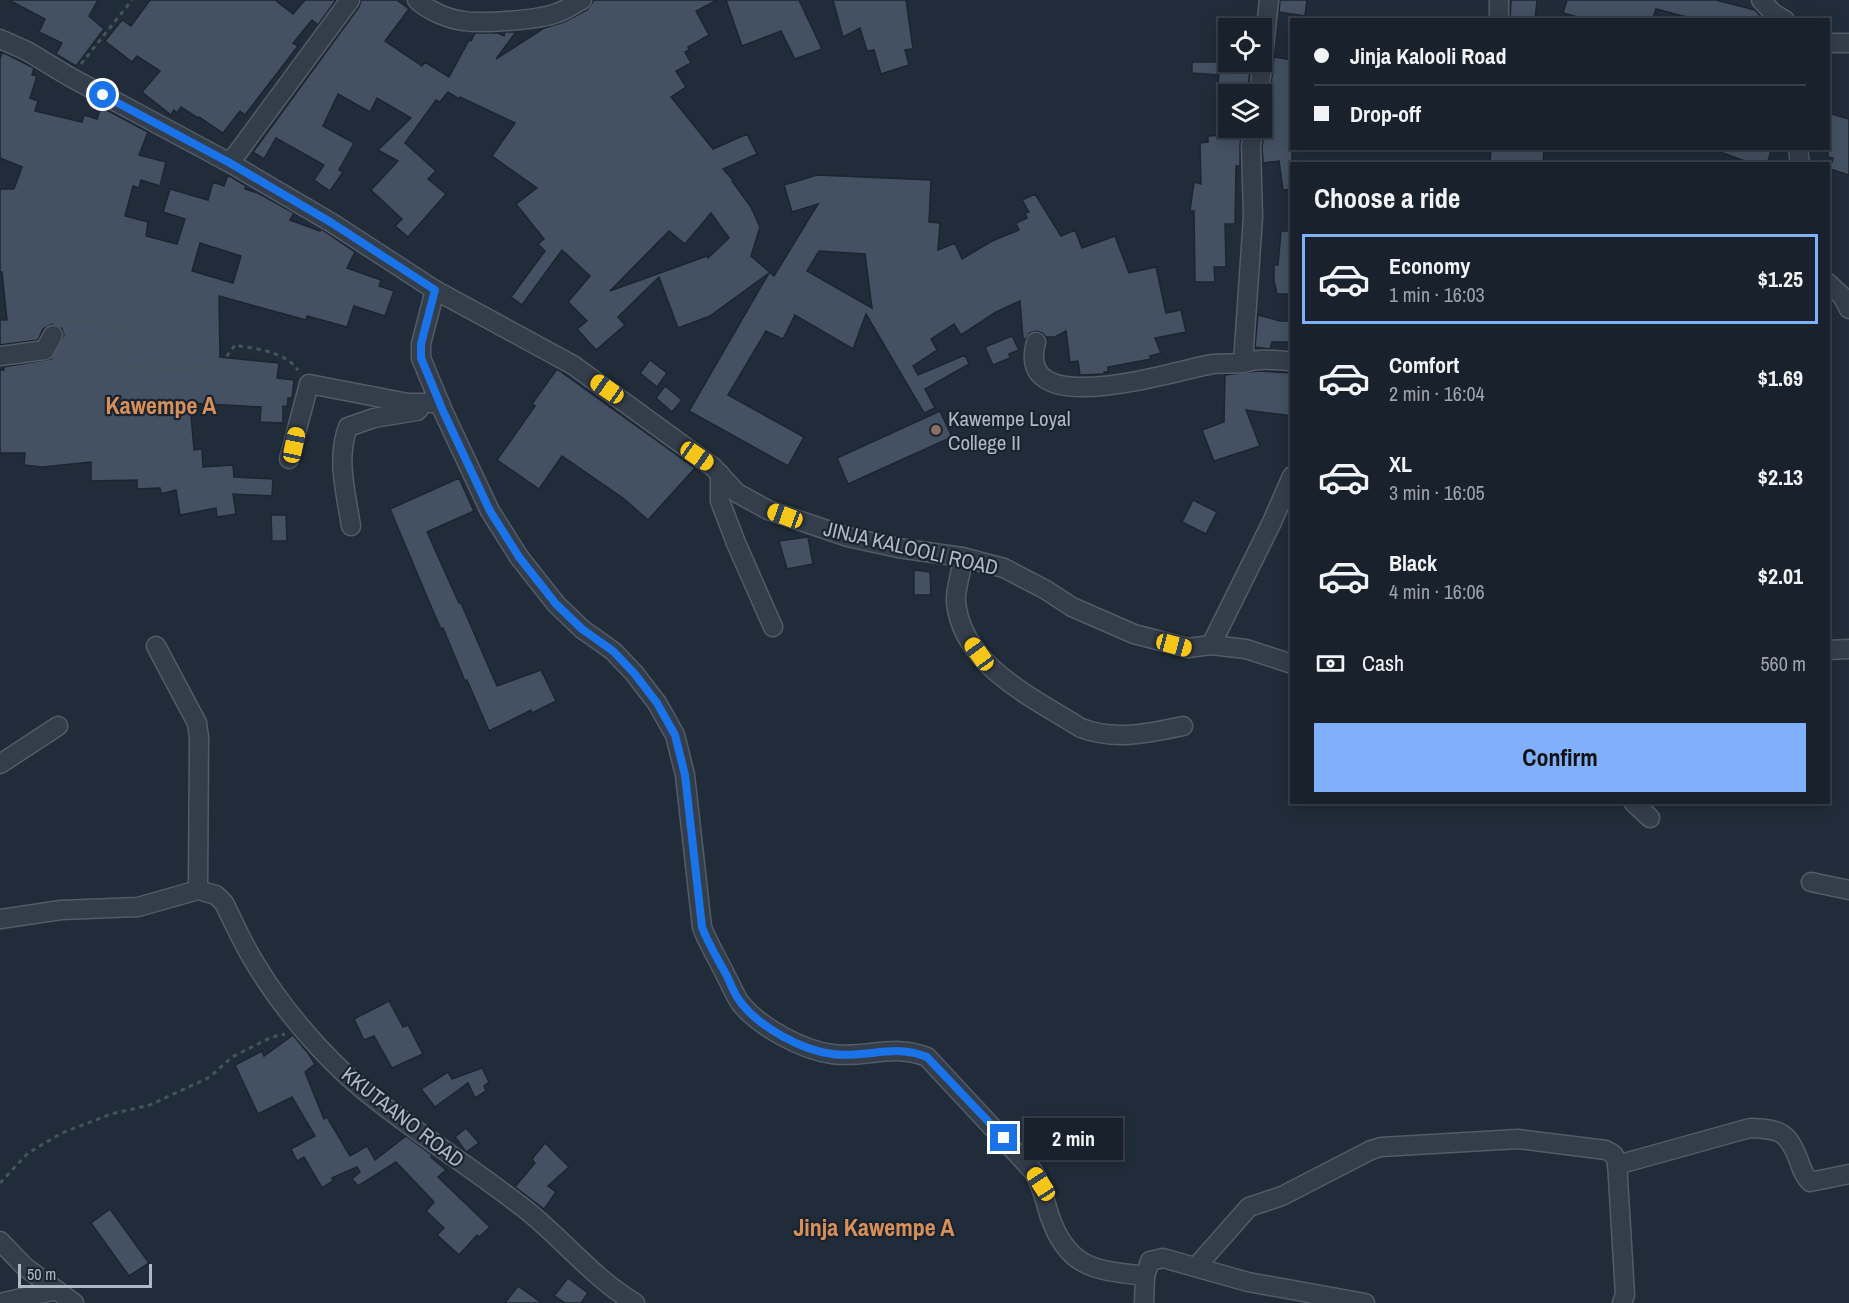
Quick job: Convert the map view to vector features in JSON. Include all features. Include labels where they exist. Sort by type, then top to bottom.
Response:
[{"type":"street","points":[[230,163],[350,0]]},
{"type":"street","points":[[417,0],[441,14],[465,21],[521,19],[556,14],[582,0]]},
{"type":"street","points":[[1259,84],[1269,0]]},
{"type":"street","points":[[1499,18],[1500,0]]},
{"type":"street","points":[[1761,0],[1773,13],[1782,18]]},
{"type":"street","name":"JINJA KALOOLI ROAD","points":[[0,39],[27,51],[70,77],[230,163],[332,223],[435,290],[573,365],[713,467],[737,492],[768,510],[848,537],[898,548],[962,557],[1004,568],[1046,590],[1072,607],[1134,634],[1188,648],[1211,645],[1246,649],[1290,663]]},
{"type":"street","points":[[1830,43],[1849,43]]},
{"type":"street","points":[[1243,363],[1253,218],[1252,138]]},
{"type":"street","points":[[1830,285],[1842,296],[1849,309]]},
{"type":"street","points":[[435,290],[421,344],[421,358],[432,403],[490,511],[519,557],[556,604],[582,629],[613,651],[634,673],[657,703],[675,735],[685,775],[702,927],[709,945],[740,1002],[754,1016],[780,1035],[832,1054],[896,1050],[913,1051],[927,1057],[1033,1171],[1041,1184],[1058,1236],[1071,1252],[1086,1266],[1102,1271],[1145,1276]]},
{"type":"street","points":[[0,356],[45,350],[53,335]]},
{"type":"street","points":[[1036,342],[1035,367],[1043,377],[1051,383],[1077,387],[1129,383],[1215,364],[1258,360],[1290,361]]},
{"type":"street","points":[[289,459],[309,384],[408,403],[432,403]]},
{"type":"street","points":[[351,526],[342,472],[342,443],[348,428],[374,418],[417,411],[432,403]]},
{"type":"street","points":[[720,474],[720,501],[773,627]]},
{"type":"street","points":[[1211,645],[1290,481]]},
{"type":"street","points":[[962,557],[963,565],[958,576],[956,603],[964,629],[979,654],[1011,683],[1082,728],[1094,733],[1146,734],[1183,726]]},
{"type":"street","points":[[0,920],[61,910],[138,907],[198,891],[198,730],[156,646]]},
{"type":"street","points":[[1830,650],[1849,649]]},
{"type":"street","points":[[0,764],[58,726]]},
{"type":"street","points":[[1635,804],[1650,818]]},
{"type":"street","points":[[1811,882],[1849,890]]},
{"type":"street","name":"KKUTAANO ROAD","points":[[198,891],[216,895],[224,903],[255,963],[304,1029],[359,1087],[504,1193],[559,1237],[600,1278],[635,1303]]},
{"type":"street","points":[[1617,1165],[1750,1128],[1763,1128],[1777,1131],[1791,1141],[1803,1175],[1810,1182],[1849,1174]]},
{"type":"street","points":[[1196,1267],[1249,1207],[1282,1196],[1357,1157],[1382,1147],[1518,1139],[1606,1150],[1613,1154],[1617,1165],[1625,1295],[1622,1303]]},
{"type":"street","points":[[0,1241],[14,1257],[74,1303]]},
{"type":"street","points":[[1144,1303],[1145,1276],[1150,1261],[1163,1257],[1258,1284],[1365,1303]]},
{"type":"street","points":[[0,1303],[56,1290]]},
{"type":"path","points":[[70,77],[132,0]]},
{"type":"path","points":[[53,335],[62,321],[88,321],[126,327],[124,363],[137,367],[188,370],[221,364],[235,345],[266,350],[294,364],[309,384]]},
{"type":"path","points":[[0,1183],[28,1153],[62,1133],[111,1114],[150,1105],[210,1077],[232,1057],[272,1037],[304,1029]]},
{"type":"building","points":[[9,0],[98,0],[89,16],[104,29],[76,66],[56,54],[62,43],[39,32],[45,19]]},
{"type":"building","points":[[150,0],[275,0],[293,14],[305,0],[336,0],[318,25],[312,20],[293,43],[298,46],[245,115],[240,111],[223,133],[181,107],[177,113],[174,110],[171,115],[142,92],[160,71],[137,56],[132,62],[105,41],[122,20],[131,26]]},
{"type":"building","points":[[361,0],[397,0],[409,9],[385,41],[422,66],[425,62],[449,77],[475,33],[498,33],[504,36],[505,32],[516,32],[496,59],[544,28],[564,22],[587,10],[594,0],[717,0],[696,11],[709,35],[688,47],[689,50],[685,52],[691,63],[676,71],[686,87],[671,97],[713,149],[747,134],[757,154],[723,169],[751,207],[760,227],[751,256],[774,276],[818,204],[792,212],[784,185],[817,175],[931,180],[929,222],[940,223],[938,250],[955,243],[962,259],[992,241],[1019,230],[1016,223],[1027,218],[1025,213],[1029,212],[1022,200],[1035,194],[1061,236],[1075,230],[1082,248],[1115,236],[1129,273],[1156,267],[1166,313],[1181,310],[1186,332],[1155,338],[1161,353],[1150,356],[1151,359],[1108,367],[1108,372],[1104,374],[1080,375],[1078,361],[1070,362],[1066,331],[1055,337],[1046,337],[1036,331],[1023,339],[1020,301],[996,312],[961,335],[954,324],[931,339],[937,350],[913,366],[918,375],[965,355],[969,364],[925,389],[935,408],[924,413],[866,314],[853,349],[795,315],[783,339],[766,331],[728,395],[804,437],[788,466],[689,411],[769,273],[710,316],[678,328],[659,277],[618,317],[625,325],[596,350],[577,329],[587,321],[568,302],[590,276],[562,250],[522,305],[511,297],[545,251],[538,244],[544,239],[516,204],[537,188],[492,156],[515,123],[448,92],[440,102],[436,100],[405,143],[436,171],[428,179],[446,194],[408,237],[395,226],[402,219],[371,190],[398,161],[378,150],[411,118],[377,98],[370,112],[338,94],[323,126],[354,143],[339,170],[343,172],[330,191],[314,180],[324,165],[276,138],[264,159],[253,152],[359,7]],"holes":[[[711,213],[729,238],[708,258],[707,256],[610,291],[669,231],[685,244]],[[819,251],[865,254],[872,308],[807,271]]]},
{"type":"building","points":[[726,0],[799,0],[822,49],[795,59],[781,31],[742,46]]},
{"type":"building","points":[[833,0],[906,0],[913,49],[905,50],[909,65],[881,74],[874,50],[867,51],[860,28],[843,37]]},
{"type":"building","points":[[1280,0],[1307,0],[1305,16],[1279,12]]},
{"type":"building","points":[[1511,0],[1537,0],[1535,18],[1510,18]]},
{"type":"building","points":[[1567,0],[1716,0],[1755,10],[1762,18],[1690,18],[1656,9],[1653,18],[1581,18],[1563,13]]},
{"type":"building","points":[[2,52],[34,68],[32,75],[37,76],[30,98],[38,101],[35,111],[82,122],[84,115],[97,119],[101,107],[148,132],[139,155],[166,162],[160,186],[141,180],[139,188],[133,186],[125,216],[148,222],[146,236],[177,244],[185,219],[163,212],[170,189],[208,200],[213,182],[224,186],[228,175],[246,186],[245,189],[258,193],[294,213],[290,220],[320,231],[321,229],[355,252],[347,268],[381,280],[379,286],[394,291],[385,316],[354,306],[347,327],[307,316],[306,320],[219,296],[220,357],[279,363],[277,378],[294,380],[292,398],[288,398],[287,407],[283,406],[283,423],[260,422],[261,407],[190,403],[194,450],[202,449],[203,467],[233,465],[234,477],[273,479],[272,496],[233,494],[236,514],[217,517],[216,508],[180,515],[176,490],[161,494],[160,488],[137,489],[137,480],[91,481],[91,462],[42,467],[24,465],[25,453],[0,453],[0,370],[4,370],[3,367],[51,359],[64,335],[62,329],[52,324],[43,329],[38,340],[0,345],[0,320],[7,320],[2,272],[0,272],[0,189],[14,189],[22,167],[0,158],[0,59]],"holes":[[[200,243],[241,256],[233,283],[192,271]]]},
{"type":"building","points":[[1274,57],[1290,60],[1292,162],[1290,162],[1290,189],[1283,190],[1279,161],[1263,163],[1263,138],[1272,138],[1271,84]]},
{"type":"building","points":[[1192,62],[1218,62],[1218,72],[1250,72],[1248,84],[1218,84],[1219,75],[1192,73]]},
{"type":"building","points":[[1830,114],[1849,119],[1849,175],[1830,169],[1833,158],[1828,157]]},
{"type":"building","points":[[1208,136],[1241,138],[1240,166],[1236,166],[1235,224],[1225,224],[1226,267],[1214,267],[1215,282],[1195,282],[1194,211],[1190,211],[1194,182],[1201,184],[1200,143],[1208,142]]},
{"type":"building","points":[[1491,150],[1544,150],[1543,162],[1490,162]]},
{"type":"building","points":[[1771,150],[1768,162],[1747,162],[1717,151]]},
{"type":"building","points":[[1281,231],[1290,231],[1290,294],[1277,294],[1274,265],[1278,265]]},
{"type":"building","points":[[1258,315],[1280,321],[1290,321],[1290,342],[1272,342],[1270,349],[1255,347]]},
{"type":"building","points":[[1012,336],[1019,350],[1009,354],[1010,358],[993,365],[985,347]]},
{"type":"building","points":[[650,360],[667,373],[657,387],[640,373]]},
{"type":"building","points":[[557,369],[695,468],[648,520],[623,498],[562,456],[539,489],[497,460],[535,406],[532,404]]},
{"type":"building","points":[[1258,371],[1290,373],[1290,416],[1246,410],[1260,446],[1214,461],[1202,430],[1224,422],[1225,375]]},
{"type":"building","points":[[665,386],[682,400],[672,412],[656,398]]},
{"type":"building","points":[[940,411],[952,437],[848,484],[837,458]]},
{"type":"building","points":[[459,478],[474,511],[427,532],[497,686],[541,670],[556,701],[532,713],[531,710],[489,731],[443,628],[441,629],[390,509]]},
{"type":"building","points":[[1193,500],[1217,512],[1206,534],[1182,522]]},
{"type":"building","points":[[271,515],[286,515],[287,541],[272,541]]},
{"type":"building","points":[[808,537],[813,564],[787,569],[779,541]]},
{"type":"building","points":[[914,570],[930,572],[931,595],[914,595]]},
{"type":"building","points":[[389,1001],[403,1027],[408,1025],[423,1054],[392,1068],[374,1036],[364,1040],[354,1019]]},
{"type":"building","points":[[293,1035],[315,1064],[305,1072],[324,1119],[327,1117],[350,1156],[367,1146],[375,1160],[406,1136],[432,1155],[431,1157],[446,1170],[438,1177],[490,1227],[479,1237],[477,1235],[459,1255],[437,1235],[444,1228],[426,1211],[434,1202],[396,1162],[358,1186],[352,1179],[360,1172],[357,1167],[332,1178],[333,1181],[322,1188],[304,1157],[297,1161],[291,1149],[315,1136],[292,1097],[258,1114],[235,1065],[262,1051],[264,1056]]},
{"type":"building","points":[[482,1068],[489,1082],[484,1086],[486,1091],[475,1098],[468,1083],[435,1107],[421,1089],[448,1072],[452,1079]]},
{"type":"building","points":[[466,1128],[479,1143],[466,1152],[455,1137]]},
{"type":"building","points":[[545,1143],[569,1167],[548,1186],[556,1192],[544,1209],[515,1187],[535,1163],[532,1159]]},
{"type":"building","points":[[110,1209],[149,1263],[129,1276],[91,1223]]},
{"type":"building","points":[[568,1278],[588,1293],[581,1303],[565,1303],[554,1296]]},
{"type":"building","points":[[518,1286],[542,1303],[505,1303]]},
{"type":"place","name":"Kawempe Loyal College II","points":[[936,430]]},
{"type":"district","name":"Kawempe A","points":[[161,405]]},
{"type":"district","name":"Jinja Kawempe A","points":[[874,1227]]},
{"type":"route","points":[[103,95],[230,163],[332,223],[435,290],[421,344],[421,358],[490,511],[519,557],[556,604],[582,629],[613,651],[634,673],[657,703],[675,735],[685,775],[702,927],[709,945],[740,1002],[754,1016],[780,1035],[832,1054],[896,1050],[913,1051],[927,1057],[1004,1138]]}]
